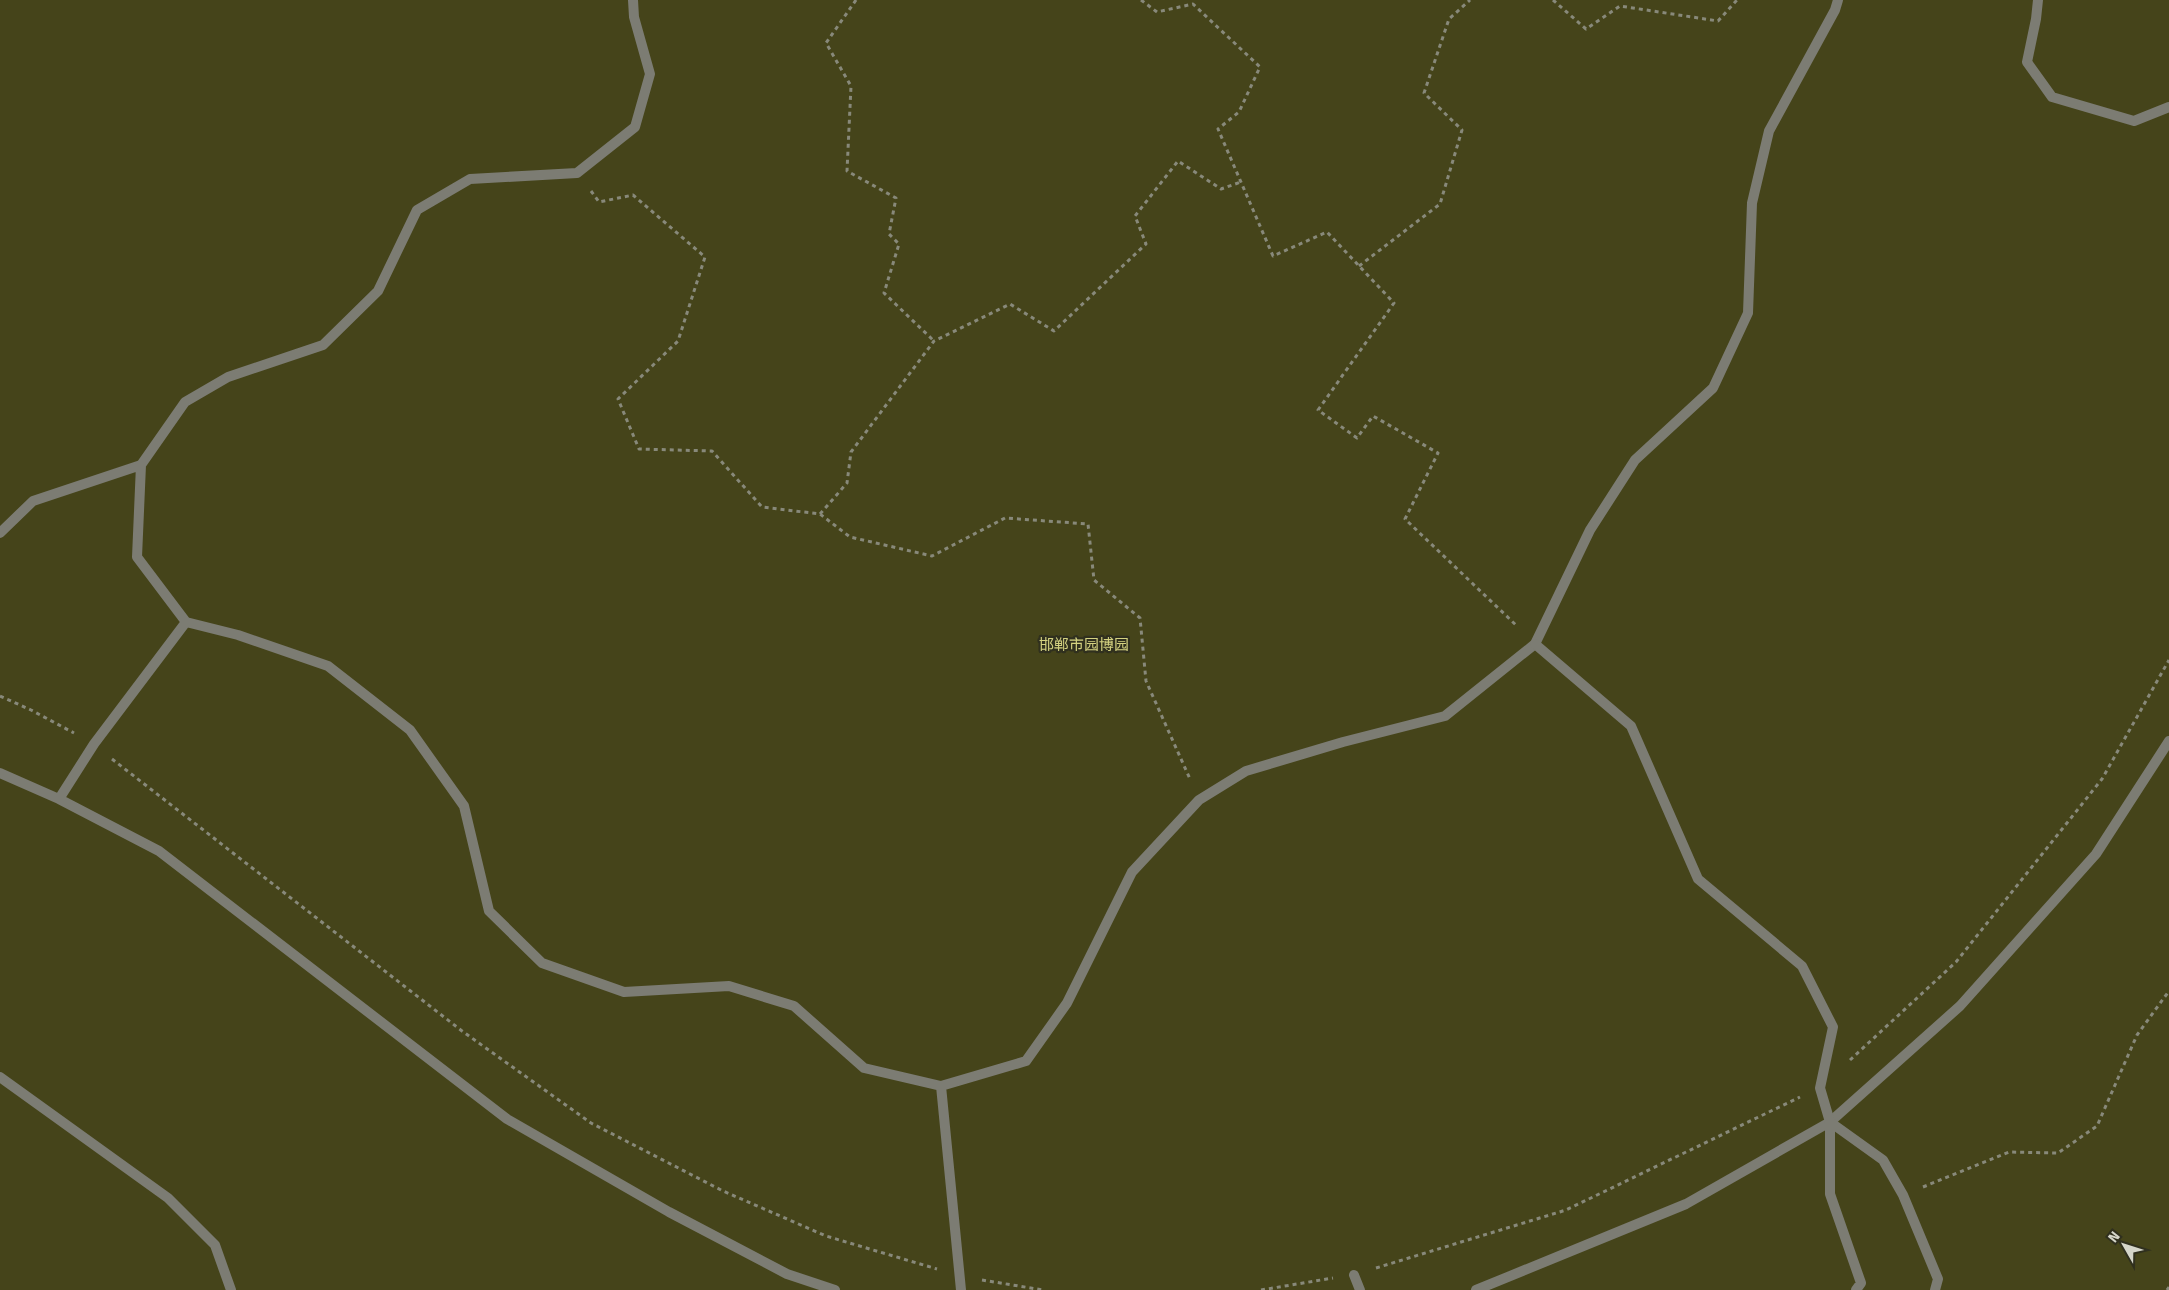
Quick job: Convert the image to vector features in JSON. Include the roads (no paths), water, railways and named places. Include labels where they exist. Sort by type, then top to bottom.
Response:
[{"type":"street","points":[[632,0],[634,16],[650,74],[635,127],[578,174],[470,179],[417,210],[378,291],[323,345],[228,378],[184,402],[141,465],[137,557],[186,622],[238,635],[328,666],[410,730],[464,806],[489,911],[542,963],[624,992],[729,986],[794,1006],[864,1068],[941,1086],[1026,1061],[1067,1003],[1132,872],[1199,800],[1246,772],[1343,742],[1445,716],[1535,644],[1590,530],[1635,460],[1713,388],[1748,313],[1752,203],[1769,131],[1795,80],[1835,10],[1838,0]]},
{"type":"street","points":[[2038,0],[2027,62],[2052,97],[2134,121],[2169,107]]},
{"type":"street","points":[[0,533],[33,501],[141,465]]},
{"type":"street","points":[[59,799],[94,744],[186,622]]},
{"type":"street","points":[[1535,644],[1631,726],[1698,879],[1802,966],[1833,1027],[1820,1088],[1830,1122],[1830,1194],[1861,1282],[1856,1290]]},
{"type":"street","points":[[1476,1290],[1686,1204],[1830,1122],[1960,1006],[2096,854],[2169,742]]},
{"type":"street","points":[[0,773],[59,799],[159,851],[508,1119],[670,1212],[787,1274],[835,1290]]},
{"type":"street","points":[[0,1077],[168,1198],[215,1245],[231,1290]]},
{"type":"street","points":[[941,1086],[961,1290]]},
{"type":"street","points":[[1830,1122],[1883,1160],[1903,1195],[1938,1279],[1935,1290]]},
{"type":"street","points":[[1354,1275],[1360,1290]]},
{"type":"park label","name":"邯郸市园博园","points":[[1084,645]]}]
